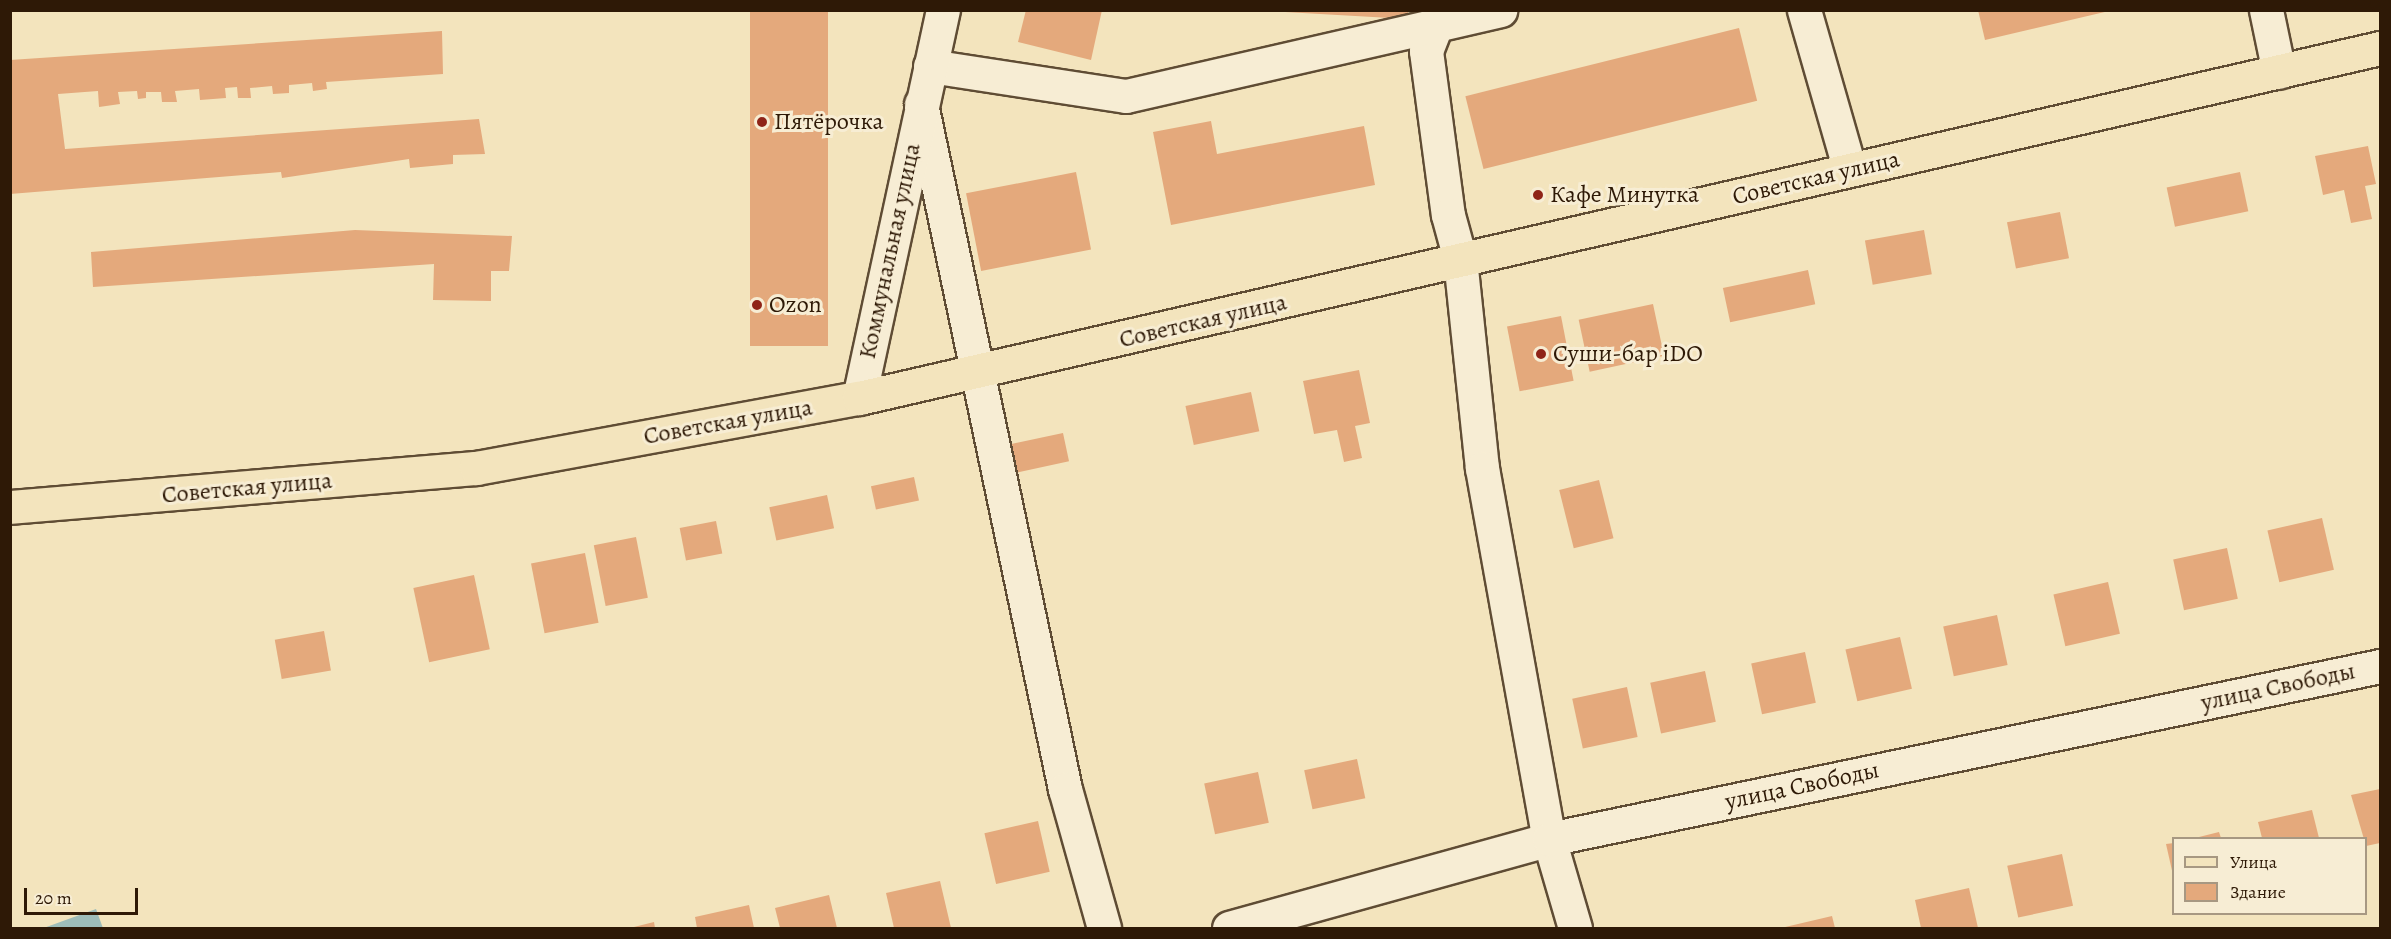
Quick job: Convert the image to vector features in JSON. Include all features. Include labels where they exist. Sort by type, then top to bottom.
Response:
[{"type":"main road","name":"Советская улица","points":[[10,507],[476,468],[859,398],[976,375],[1460,259],[2380,48]]},
{"type":"street","name":"Коммунальная улица","points":[[859,398],[943,10]]},
{"type":"street","points":[[930,66],[1125,96],[1440,17],[1500,10]]},
{"type":"street","points":[[1804,10],[1850,170]]},
{"type":"street","points":[[2266,10],[2278,72]]},
{"type":"street","points":[[1440,17],[1426,51],[1448,216],[1460,259],[1482,468],[1549,839],[1575,928]]},
{"type":"street","name":"Коммунальная улица","points":[[921,104],[976,375],[1065,789],[1104,928]]},
{"type":"street","name":"улица Свободы","points":[[1229,928],[1549,839],[2380,666]]},
{"type":"water","points":[[96,909],[102,928],[44,928]]},
{"type":"building","points":[[750,10],[828,10],[828,346],[750,346]]},
{"type":"building","points":[[1026,10],[1102,10],[1091,60],[1018,42]]},
{"type":"building","points":[[1285,10],[1408,10],[1408,19],[1285,12]]},
{"type":"building","points":[[1978,10],[2109,10],[2109,11],[1985,40]]},
{"type":"building","points":[[1739,28],[1757,101],[1484,169],[1465,96]]},
{"type":"building","points":[[442,31],[443,74],[326,82],[327,89],[313,91],[312,83],[289,85],[289,93],[273,94],[272,86],[250,88],[251,98],[238,98],[237,87],[225,88],[226,98],[200,100],[199,89],[175,91],[177,102],[162,102],[161,92],[146,92],[146,98],[138,99],[137,91],[118,92],[120,104],[99,107],[98,91],[58,94],[65,149],[479,119],[485,154],[453,155],[453,164],[410,168],[409,159],[282,178],[281,172],[10,194],[10,60]]},
{"type":"building","points":[[1211,121],[1217,154],[1364,126],[1375,185],[1171,225],[1153,132]]},
{"type":"building","points":[[2368,146],[2376,184],[2365,186],[2372,219],[2351,223],[2344,190],[2323,195],[2315,156]]},
{"type":"building","points":[[1076,172],[1091,250],[981,271],[966,193]]},
{"type":"building","points":[[2240,172],[2248,211],[2175,227],[2167,188]]},
{"type":"building","points":[[2060,212],[2069,258],[2016,268],[2007,222]]},
{"type":"building","points":[[355,230],[512,236],[509,271],[491,271],[491,301],[433,300],[434,264],[93,287],[91,252]]},
{"type":"building","points":[[1924,230],[1932,274],[1873,285],[1865,240]]},
{"type":"building","points":[[1808,270],[1815,304],[1730,322],[1723,288]]},
{"type":"building","points":[[1653,304],[1664,356],[1590,372],[1579,320]]},
{"type":"building","name":"Суши-бар iDO","points":[[1561,316],[1574,381],[1520,391],[1507,326]]},
{"type":"building","points":[[1359,370],[1370,423],[1355,426],[1362,458],[1344,462],[1337,430],[1314,434],[1303,381]]},
{"type":"building","points":[[1251,392],[1259,431],[1194,445],[1185,406]]},
{"type":"building","points":[[1063,433],[1069,461],[1014,473],[1008,445]]},
{"type":"building","points":[[914,477],[919,500],[876,510],[871,486]]},
{"type":"building","points":[[1599,480],[1614,538],[1574,548],[1559,490]]},
{"type":"building","points":[[827,495],[834,528],[776,541],[769,507]]},
{"type":"building","points":[[2322,518],[2334,570],[2279,582],[2267,531]]},
{"type":"building","points":[[716,521],[722,553],[686,560],[680,528]]},
{"type":"building","points":[[636,537],[648,598],[606,606],[594,545]]},
{"type":"building","points":[[2227,548],[2238,599],[2184,610],[2173,559]]},
{"type":"building","points":[[585,553],[599,623],[545,633],[531,563]]},
{"type":"building","points":[[474,575],[490,649],[429,662],[413,588]]},
{"type":"building","points":[[2108,582],[2120,634],[2065,646],[2053,595]]},
{"type":"building","points":[[1997,615],[2008,665],[1954,676],[1943,626]]},
{"type":"building","points":[[324,631],[331,670],[282,679],[275,640]]},
{"type":"building","points":[[1900,637],[1912,689],[1857,701],[1845,650]]},
{"type":"building","points":[[1805,652],[1816,703],[1762,714],[1751,663]]},
{"type":"building","points":[[1705,671],[1716,722],[1661,734],[1650,683]]},
{"type":"building","points":[[1627,687],[1638,737],[1583,749],[1572,699]]},
{"type":"building","points":[[1357,759],[1365,798],[1312,809],[1304,770]]},
{"type":"building","points":[[1258,772],[1269,823],[1215,834],[1204,783]]},
{"type":"building","points":[[2380,789],[2380,843],[2367,846],[2367,837],[2363,837],[2351,795]]},
{"type":"building","points":[[2312,810],[2319,837],[2262,837],[2258,822]]},
{"type":"building","points":[[1038,821],[1050,872],[996,884],[984,833]]},
{"type":"building","points":[[2219,832],[2221,837],[2199,837]]},
{"type":"building","points":[[2172,843],[2172,871],[2166,844]]},
{"type":"building","points":[[2062,854],[2073,906],[2018,917],[2007,866]]},
{"type":"building","points":[[940,881],[951,928],[894,928],[886,893]]},
{"type":"building","points":[[1969,888],[1978,928],[1921,928],[1915,900]]},
{"type":"building","points":[[829,895],[837,928],[780,928],[775,908]]},
{"type":"building","points":[[749,905],[754,928],[697,928],[695,917]]},
{"type":"building","points":[[1832,916],[1835,928],[1781,928]]},
{"type":"building","points":[[654,922],[655,928],[630,928]]},
{"type":"place","name":"Пятёрочка","points":[[762,122]]},
{"type":"place","name":"Кафе Минутка","points":[[1538,195]]},
{"type":"place","name":"Ozon","points":[[757,305]]},
{"type":"place","name":"Суши-бар iDO","points":[[1541,354]]}]
